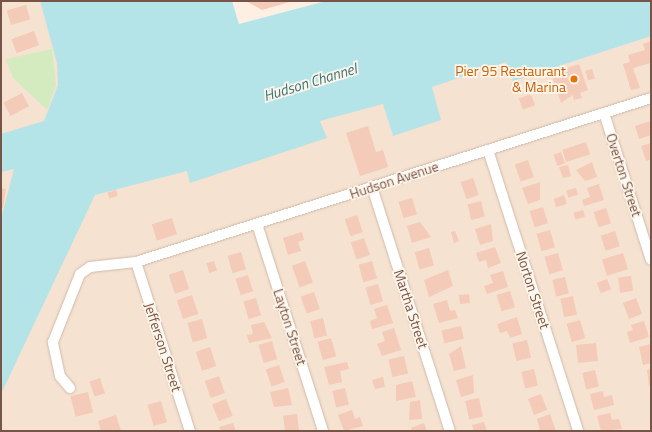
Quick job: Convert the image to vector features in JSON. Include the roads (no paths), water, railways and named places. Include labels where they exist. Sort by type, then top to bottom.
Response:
[{"type":"street","name":"Hudson Avenue","points":[[70,388],[60,376],[53,342],[80,274],[90,266],[136,262],[651,98]]},
{"type":"street","name":"Overton Street","points":[[604,113],[651,260]]},
{"type":"street","name":"Norton Street","points":[[488,150],[578,431]]},
{"type":"street","name":"Martha Street","points":[[372,187],[450,431]]},
{"type":"street","name":"Layton Street","points":[[257,224],[323,431]]},
{"type":"street","name":"Jefferson Street","points":[[136,262],[190,431]]},
{"type":"water","name":"Hudson Channel","points":[[40,1],[232,1],[239,24],[326,1],[651,1],[651,36],[513,81],[506,62],[432,87],[441,120],[393,136],[383,104],[320,121],[327,138],[190,183],[187,171],[95,195],[1,394],[1,219],[14,169],[1,172],[1,134],[44,121],[58,85],[57,63]]},
{"type":"place","name":"Pier 95 Restaurant & Marina","points":[[574,79]]}]
